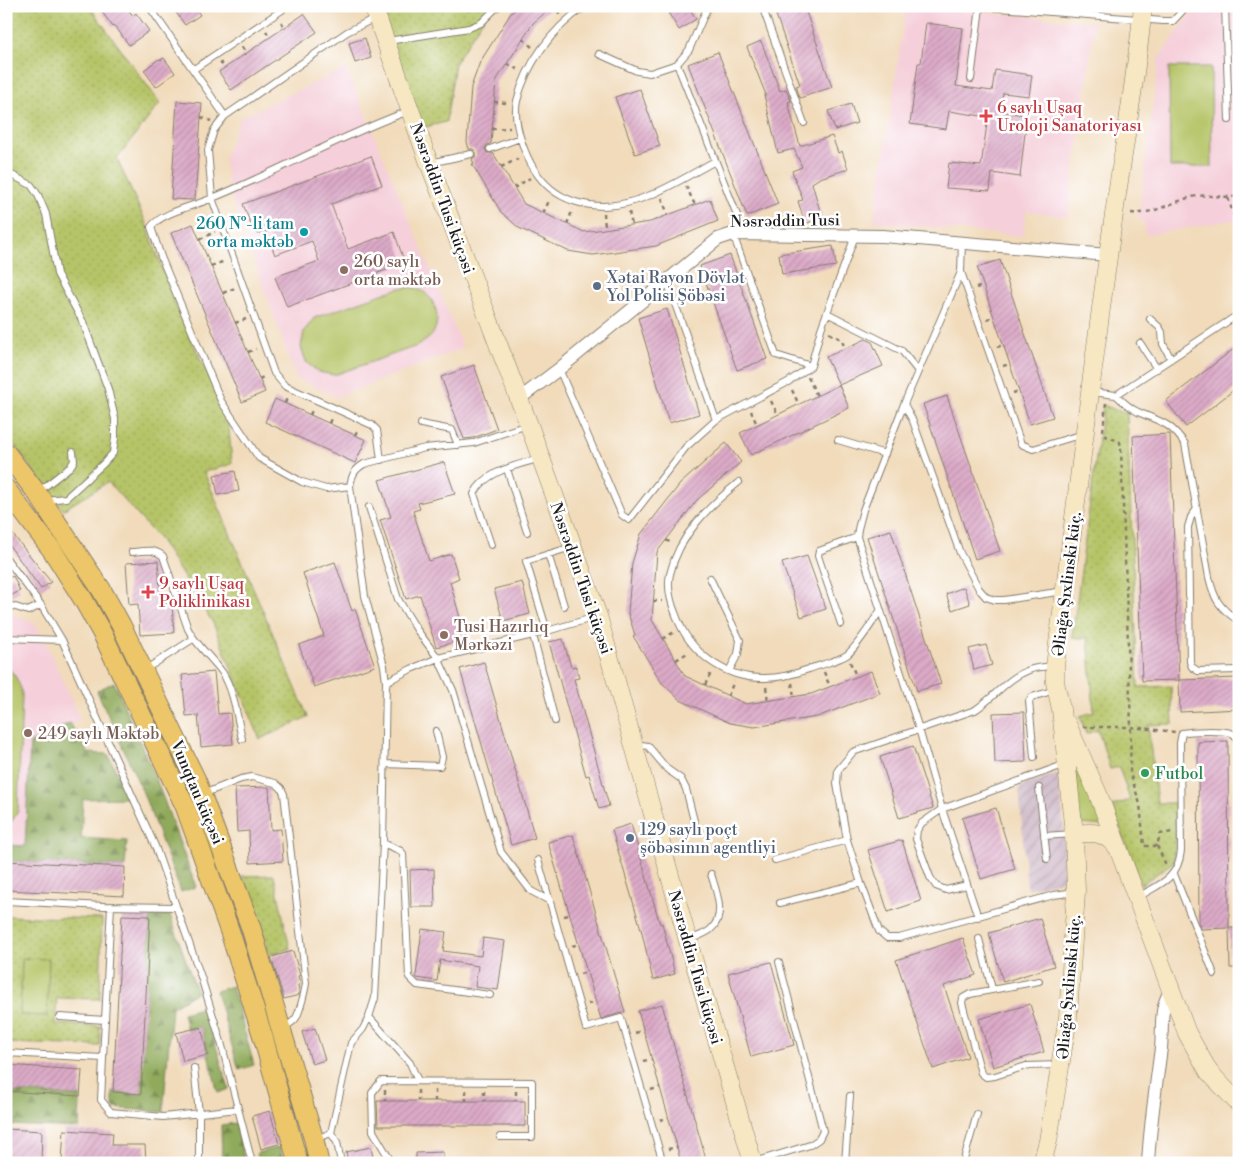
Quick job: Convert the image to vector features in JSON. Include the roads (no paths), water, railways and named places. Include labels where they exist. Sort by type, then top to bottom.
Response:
[{"type":"main road","name":"Nəsrəddin Tusi küçəsi","points":[[375,11],[429,163],[529,425],[598,616],[688,941],[753,1162]]},
{"type":"main road","name":"Əliağa Şıxlinski küç.","points":[[1042,1163],[1048,1141],[1068,1017],[1076,892],[1074,834],[1067,763],[1056,690],[1055,666],[1108,255],[1130,115],[1142,12]]},
{"type":"main road","name":"Vunqtau küçəsi","points":[[6,453],[39,497],[101,588],[121,625],[203,794],[250,928],[314,1140],[319,1163]]},
{"type":"main road","name":"Vunqtau küçəsi","points":[[6,489],[52,550],[83,598],[185,806],[230,932],[263,1037],[298,1163]]},
{"type":"main road","points":[[1060,710],[1098,794],[1120,850],[1170,992],[1187,1033],[1209,1072],[1239,1104]]},
{"type":"main road","points":[[1074,834],[1091,832],[1100,834],[1109,838],[1120,850]]},
{"type":"street","name":"Nəsrəddin Tusi","points":[[519,399],[560,369],[718,239],[736,234],[883,236],[1108,255]]},
{"type":"street","points":[[1148,1163],[1152,1110],[1161,1047],[1163,1011],[1166,998],[1170,992]]},
{"type":"lane","points":[[149,6],[225,116]]},
{"type":"lane","points":[[194,69],[282,10],[280,6]]},
{"type":"lane","points":[[387,41],[469,28],[481,23],[498,6]]},
{"type":"lane","points":[[599,54],[637,71],[650,73],[677,64],[690,50],[708,6]]},
{"type":"lane","points":[[762,6],[804,123]]},
{"type":"lane","points":[[975,6],[1142,12],[1172,21],[1187,6]]},
{"type":"lane","points":[[1225,6],[1229,120]]},
{"type":"lane","points":[[584,7],[568,18],[539,53],[526,74],[516,104],[520,138],[536,174],[554,192],[576,201],[603,206],[627,202],[660,191],[715,160]]},
{"type":"lane","points":[[970,79],[980,7]]},
{"type":"lane","points":[[375,11],[225,116],[214,130],[208,150],[212,198],[274,373],[285,386],[372,425],[377,430],[382,460]]},
{"type":"lane","points":[[677,64],[736,215],[736,234],[776,355],[808,368]]},
{"type":"lane","points":[[350,486],[326,489],[302,482],[259,458],[221,401],[161,257],[151,227],[160,218],[212,198],[371,125],[410,110]]},
{"type":"lane","points":[[490,149],[520,138]]},
{"type":"lane","points":[[429,163],[471,154]]},
{"type":"lane","points":[[6,172],[31,185],[38,195],[46,214],[58,274],[84,322],[108,389],[115,419],[116,438],[113,453],[104,463],[66,498],[39,497]]},
{"type":"lane","points":[[560,369],[622,515],[629,520],[686,447],[716,420],[788,382],[808,368],[855,236]]},
{"type":"lane","points":[[962,243],[961,272],[1021,444],[1033,449],[1073,437],[1084,436]]},
{"type":"lane","points":[[961,272],[917,370],[863,510],[858,529],[858,538],[880,612],[919,729],[942,809],[978,917]]},
{"type":"lane","points":[[667,281],[716,420]]},
{"type":"lane","points":[[827,313],[902,351],[917,370]]},
{"type":"lane","points":[[1116,395],[1239,314]]},
{"type":"lane","points":[[1150,319],[1162,332],[1166,351],[1171,359]]},
{"type":"lane","points":[[1140,343],[1156,369]]},
{"type":"lane","points":[[1090,392],[1116,395],[1136,411],[1162,421],[1178,434],[1185,444],[1214,596],[1228,614],[1239,621]]},
{"type":"lane","points":[[904,404],[913,421],[960,553],[986,597],[1004,600],[1065,590]]},
{"type":"lane","points":[[421,424],[452,430],[455,433],[458,445]]},
{"type":"lane","points":[[341,1163],[337,1142],[331,1133],[351,1043],[369,1017],[375,998],[385,764],[386,682],[384,666],[364,596],[350,486],[352,476],[356,469],[364,464],[425,448],[474,443],[529,425]]},
{"type":"lane","points":[[838,440],[885,454]]},
{"type":"lane","points":[[39,497],[70,467],[74,461],[72,452]]},
{"type":"lane","points":[[491,545],[474,494],[478,485],[488,476],[540,458]]},
{"type":"lane","points":[[507,469],[527,532]]},
{"type":"lane","points":[[739,482],[694,525],[679,548],[669,576],[671,601],[680,628],[694,648],[715,665],[737,675],[764,678],[790,675],[847,654],[880,612]]},
{"type":"lane","points":[[369,507],[398,599],[444,668],[501,852],[531,891],[550,901]]},
{"type":"lane","points":[[1197,509],[1191,516],[1188,527],[1190,662],[1192,667],[1198,671],[1239,670]]},
{"type":"lane","points":[[841,624],[818,556],[818,551],[858,538]]},
{"type":"lane","points":[[547,631],[526,561],[573,547]]},
{"type":"lane","points":[[132,552],[150,550],[157,551],[163,556],[193,639],[208,654],[223,674],[230,692],[242,739]]},
{"type":"lane","points":[[548,554],[564,606]]},
{"type":"lane","points":[[6,558],[42,605],[62,640],[155,846],[201,977],[221,1042],[252,1163]]},
{"type":"lane","points":[[710,578],[740,640],[738,654],[728,671]]},
{"type":"lane","points":[[6,604],[28,612],[42,605]]},
{"type":"lane","points":[[386,682],[438,658],[533,635],[598,616]]},
{"type":"lane","points":[[533,635],[555,721]]},
{"type":"lane","points":[[6,638],[62,640]]},
{"type":"lane","points":[[143,671],[193,639]]},
{"type":"lane","points":[[1055,666],[1032,669],[1019,674],[975,710],[853,752],[838,770],[837,784],[847,840],[879,931],[887,938],[898,938],[1054,896],[1076,892]]},
{"type":"lane","points":[[1034,757],[1029,702],[1032,697],[1056,690]]},
{"type":"lane","points":[[385,764],[440,766],[442,757],[436,731]]},
{"type":"lane","points":[[1136,897],[1163,883],[1174,874],[1179,864],[1181,851],[1180,743],[1182,733],[1190,731],[1232,733],[1238,738],[1239,746]]},
{"type":"lane","points":[[633,743],[648,746],[667,769],[681,779],[686,789],[695,825]]},
{"type":"lane","points":[[967,885],[946,890],[936,886],[930,877],[916,839],[917,830],[922,823],[942,809],[1067,763]]},
{"type":"lane","points":[[203,794],[241,779],[252,777],[275,783],[284,794],[306,983],[296,1018],[281,1028]]},
{"type":"lane","points":[[1039,788],[1047,859]]},
{"type":"lane","points":[[1044,836],[1074,834]]},
{"type":"lane","points":[[775,860],[847,840]]},
{"type":"lane","points":[[383,843],[401,851],[403,854],[409,977],[417,985],[490,995]]},
{"type":"lane","points":[[538,860],[586,1028],[621,1018],[662,1163]]},
{"type":"lane","points":[[688,941],[711,930],[718,920],[720,907],[711,874]]},
{"type":"lane","points":[[1174,874],[1214,974]]},
{"type":"lane","points":[[780,904],[861,883]]},
{"type":"lane","points":[[6,901],[176,907]]},
{"type":"lane","points":[[111,906],[101,1100],[111,1112],[163,1117],[238,1109]]},
{"type":"lane","points":[[979,939],[992,989]]},
{"type":"lane","points":[[753,1162],[810,1145],[819,1139],[823,1131],[779,962]]},
{"type":"lane","points":[[1039,981],[970,994],[963,998],[962,1003],[981,1073],[986,1077],[1026,1066],[1061,1066]]},
{"type":"lane","points":[[60,1017],[105,1020]]},
{"type":"lane","points":[[369,1017],[410,1063],[418,1081]]},
{"type":"lane","points":[[6,1053],[103,1058]]},
{"type":"lane","points":[[194,1068],[199,1113],[199,1163]]},
{"type":"lane","points":[[392,1163],[373,1131],[372,1093],[380,1081],[532,1082],[532,1137],[500,1137]]},
{"type":"lane","points":[[846,1163],[850,1096]]},
{"type":"lane","points":[[963,1163],[977,1114]]},
{"type":"lane","points":[[314,1140],[331,1133]]},
{"type":"place","name":"6 saylı Uşaq Uroloji Sanatoriyası","points":[[986,116]]},
{"type":"place","name":"260 №-li tam orta məktəb","points":[[304,232]]},
{"type":"place","name":"260 saylı orta məktəb","points":[[344,270]]},
{"type":"place","name":"Xətai Rayon Dövlət Yol Polisi Şöbəsi","points":[[597,286]]},
{"type":"place","name":"9 saylı Uşaq Poliklinikası","points":[[148,592]]},
{"type":"place","name":"Tusi Hazırlıq Mərkəzi","points":[[444,635]]},
{"type":"place","name":"249 saylı Məktəb","points":[[28,733]]},
{"type":"place","name":"Futbol","points":[[1145,773]]},
{"type":"place","name":"129 saylı poçt şöbəsinın agentliyi","points":[[630,838]]}]
